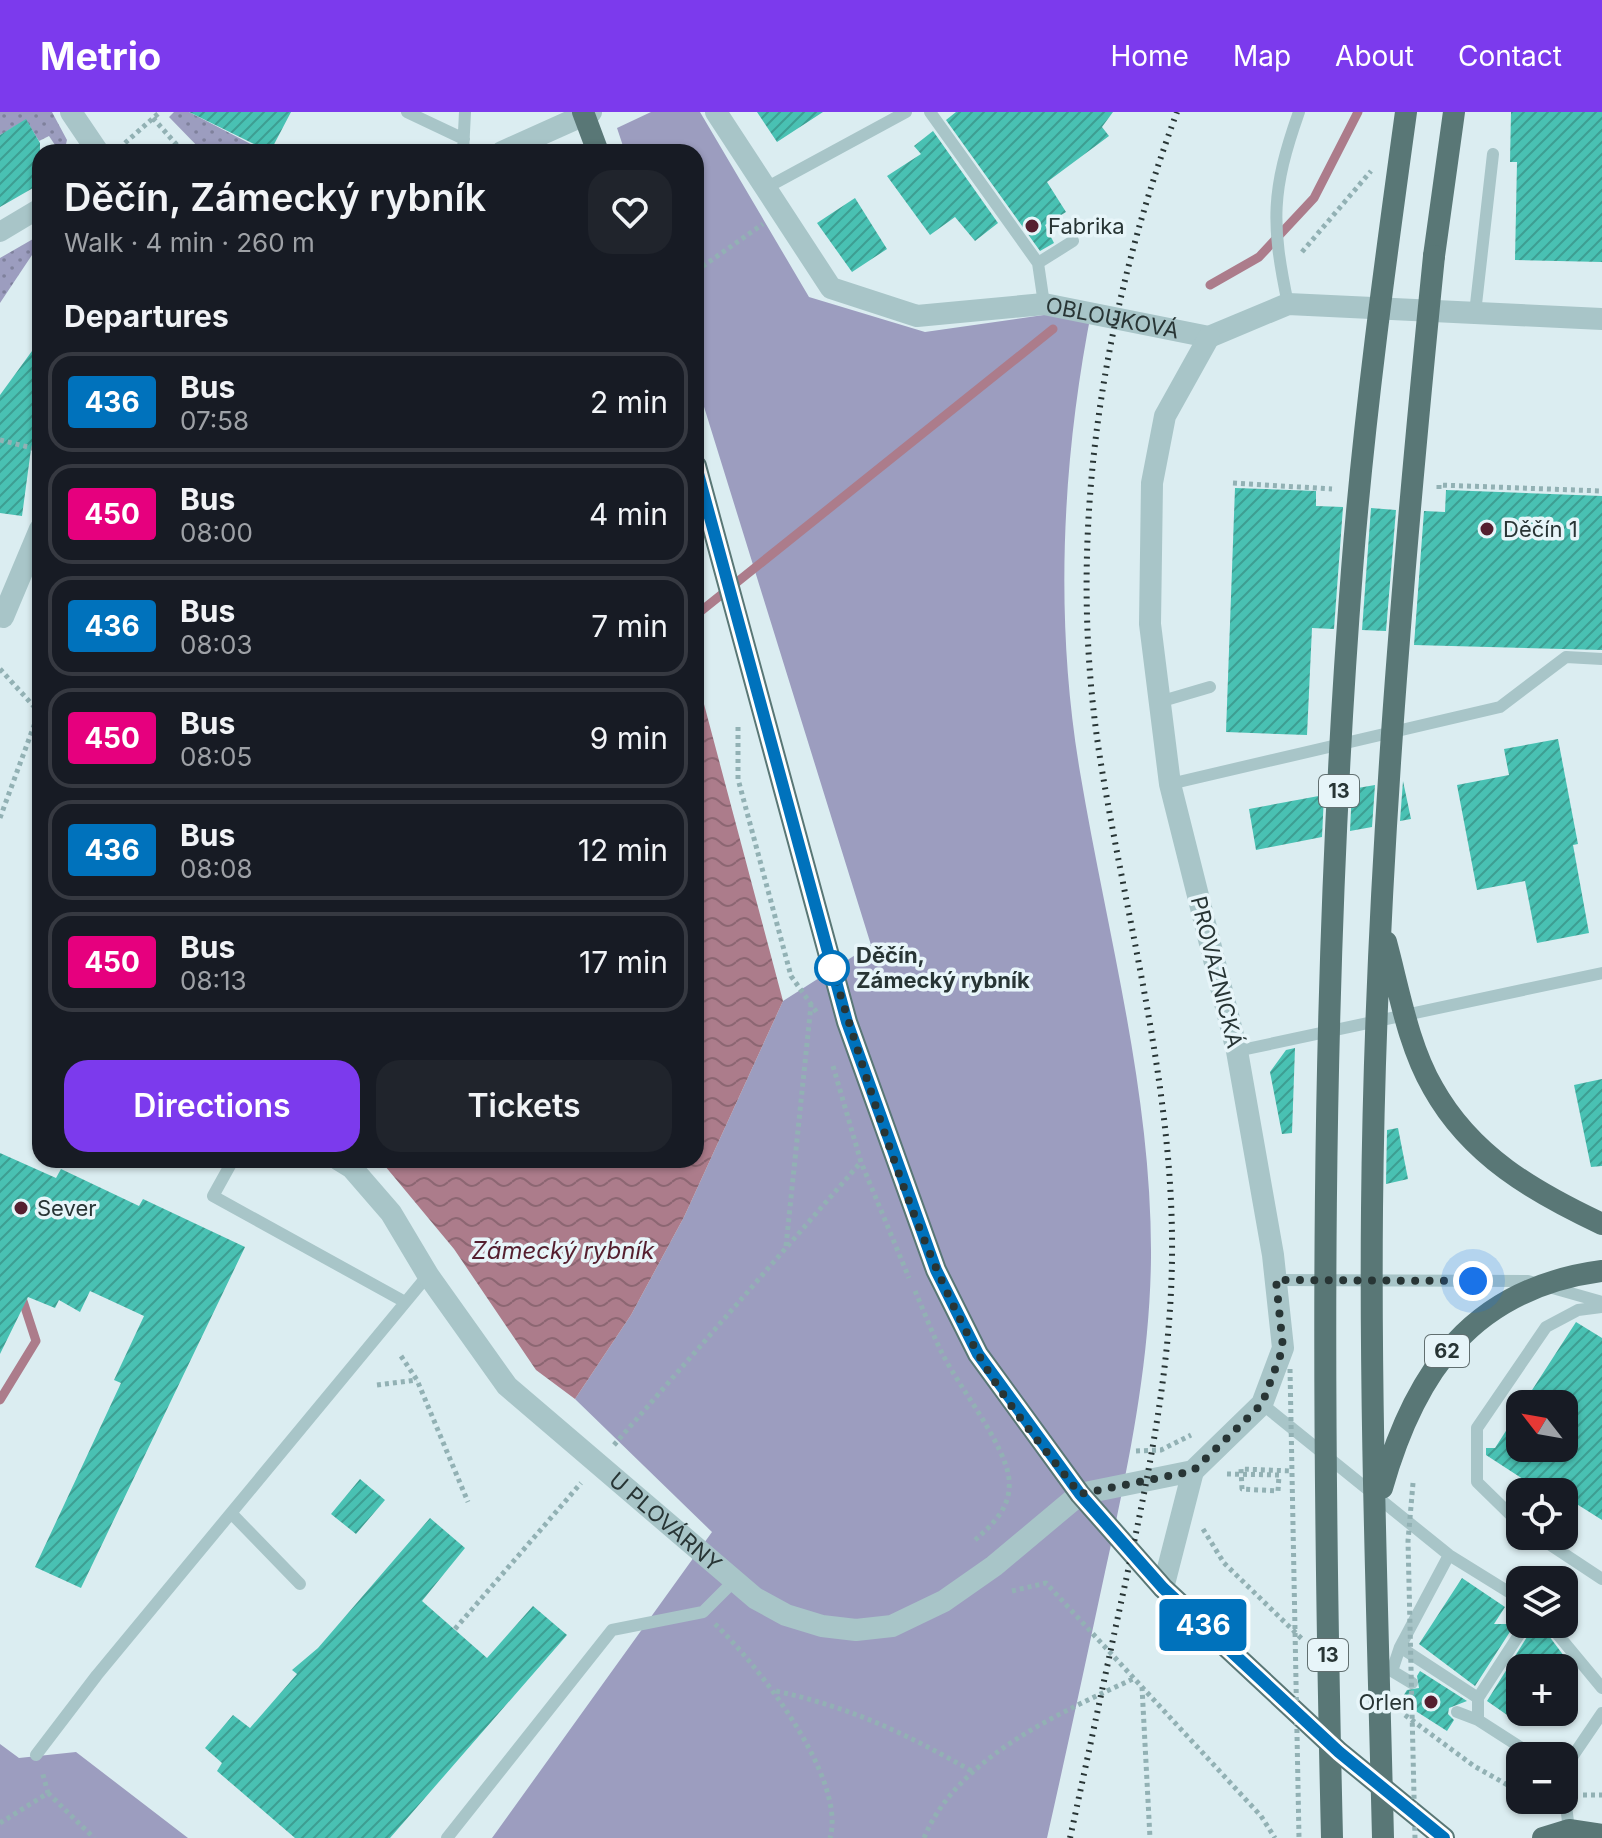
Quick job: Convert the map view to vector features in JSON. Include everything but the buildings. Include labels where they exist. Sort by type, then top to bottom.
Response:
[{"type":"main road","name":"13","points":[[1332,1838],[1324,1472],[1332,914],[1352,568],[1406,112]]},
{"type":"main road","name":"13","points":[[1383,1838],[1372,1209],[1380,921],[1403,560],[1434,256],[1454,112]]},
{"type":"main road","points":[[586,113],[596,144]]},
{"type":"main road","points":[[704,497],[847,1022],[936,1270],[978,1354],[1080,1494],[1163,1588],[1339,1752],[1444,1838]]},
{"type":"main road","points":[[1380,921],[1416,1049],[1433,1088],[1456,1120],[1485,1155],[1522,1182],[1602,1224]]},
{"type":"main road","name":"62","points":[[1375,1513],[1400,1432],[1422,1384],[1450,1348],[1475,1323],[1508,1300],[1542,1284],[1602,1271]]},
{"type":"main road","points":[[1543,1838],[1569,1830],[1602,1835]]},
{"type":"street","points":[[71,112],[93,144]]},
{"type":"street","name":"OBLOUKOVÁ","points":[[716,112],[831,288],[917,316],[1044,304],[1209,337],[1288,304],[1602,319]]},
{"type":"street","points":[[519,144],[586,113]]},
{"type":"street","points":[[0,232],[32,213]]},
{"type":"street","name":"PROVAZNICKÁ","points":[[1193,1471],[1262,1404],[1283,1348],[1276,1280],[1237,1051],[1170,784],[1150,624],[1152,483],[1165,416],[1209,337]]},
{"type":"street","points":[[3,617],[32,548]]},
{"type":"street","name":"U PLOVÁRNY","points":[[352,1168],[391,1213],[428,1275],[507,1386],[734,1581],[755,1598],[786,1615],[822,1626],[856,1630],[892,1626],[944,1601],[994,1566],[1080,1494]]},
{"type":"street","points":[[1080,1494],[1193,1471],[1163,1588]]},
{"type":"lane","points":[[407,112],[462,144]]},
{"type":"lane","points":[[464,144],[465,112]]},
{"type":"lane","points":[[764,189],[906,112]]},
{"type":"lane","points":[[930,112],[1038,263],[1044,304]]},
{"type":"lane","points":[[1288,304],[1278,256],[1274,199],[1284,154],[1299,112]]},
{"type":"lane","points":[[1475,313],[1493,154]]},
{"type":"lane","points":[[1038,263],[1073,241]]},
{"type":"lane","points":[[1170,784],[1500,707],[1566,657],[1602,659]]},
{"type":"lane","points":[[1159,702],[1210,687]]},
{"type":"lane","points":[[1237,1051],[1602,973]]},
{"type":"lane","points":[[229,1168],[213,1196],[405,1302]]},
{"type":"lane","points":[[36,1755],[428,1275]]},
{"type":"lane","points":[[1276,1280],[1528,1281],[1602,1305]]},
{"type":"lane","points":[[1506,1510],[1477,1482],[1477,1428],[1546,1327],[1578,1310],[1602,1305]]},
{"type":"lane","points":[[1262,1404],[1449,1555],[1506,1590]]},
{"type":"lane","points":[[231,1513],[300,1584]]},
{"type":"lane","points":[[1558,1550],[1602,1579]]},
{"type":"lane","points":[[1412,1683],[1392,1671],[1400,1647],[1449,1555]]},
{"type":"lane","points":[[447,1838],[612,1630],[703,1612],[734,1581]]},
{"type":"lane","points":[[1478,1720],[1478,1698],[1517,1638]]},
{"type":"lane","points":[[1561,1638],[1602,1688]]},
{"type":"lane","points":[[1400,1647],[1478,1698]]},
{"type":"lane","points":[[1457,1712],[1478,1720],[1512,1742]]},
{"type":"lane","points":[[1578,1748],[1602,1713]]},
{"type":"lane","points":[[1567,1814],[1569,1830]]},
{"type":"path","points":[[125,143],[160,112]]},
{"type":"path","points":[[153,118],[176,144]]},
{"type":"path","points":[[1302,252],[1381,159]]},
{"type":"path","points":[[704,265],[764,223]]},
{"type":"path","points":[[0,440],[32,448]]},
{"type":"path","points":[[0,669],[32,704]]},
{"type":"path","points":[[738,724],[738,779],[791,976],[811,1004],[822,1029]]},
{"type":"path","points":[[0,818],[32,734]]},
{"type":"path","points":[[785,1249],[811,1004]]},
{"type":"path","points":[[831,1059],[861,1162],[943,1354],[1000,1452],[1009,1479],[1006,1505],[995,1523],[974,1541]]},
{"type":"path","points":[[608,1452],[861,1162]]},
{"type":"path","points":[[401,1356],[417,1380],[468,1502]]},
{"type":"path","points":[[1290,1369],[1299,1838]]},
{"type":"path","points":[[377,1385],[417,1380]]},
{"type":"path","points":[[1227,1474],[1236,1474],[1250,1474],[1279,1475],[1278,1491],[1242,1489],[1242,1479],[1241,1469],[1292,1471]]},
{"type":"path","points":[[1415,1470],[1408,1541],[1415,1838]]},
{"type":"path","points":[[455,1629],[582,1482]]},
{"type":"path","points":[[1012,1591],[1046,1583],[1261,1816],[1275,1838]]},
{"type":"path","points":[[703,1612],[749,1656],[776,1691],[808,1748],[832,1808],[835,1819],[830,1838]]},
{"type":"path","points":[[924,1838],[947,1800],[1020,1736],[1135,1678]]},
{"type":"path","points":[[1142,1685],[1150,1838]]},
{"type":"path","points":[[776,1691],[826,1702],[895,1728],[975,1773]]},
{"type":"path","points":[[36,1755],[48,1793],[94,1838]]},
{"type":"path","points":[[0,1823],[48,1793]]},
{"type":"shaded area","points":[[0,112],[52,112],[67,140],[66,144],[54,144],[49,136],[39,141],[26,120],[0,135]]},
{"type":"shaded area","points":[[174,112],[189,112],[251,144],[195,144],[169,117]]},
{"type":"shaded area","points":[[651,112],[700,112],[809,297],[925,332],[1092,308],[1068,481],[1064,598],[1067,656],[1080,772],[1126,1013],[1144,1135],[1149,1196],[1150,1297],[1142,1376],[1129,1455],[1047,1838],[492,1838],[712,1532],[575,1399],[631,1315],[684,1217],[783,1001],[871,945],[704,407],[704,144],[622,144],[617,128]]},
{"type":"shaded area","points":[[32,240],[32,255],[0,303],[0,258]]},
{"type":"shaded area","points":[[0,1744],[19,1758],[76,1752],[188,1838],[0,1838]]},
{"type":"water","name":"Zámecký rybník","points":[[704,704],[783,1001],[684,1217],[631,1315],[575,1399],[536,1370],[454,1249],[387,1168],[704,1168]]},
{"type":"waterway","points":[[1210,285],[1259,257],[1314,198],[1358,112]]},
{"type":"waterway","points":[[704,609],[1053,329]]},
{"type":"waterway","points":[[0,1400],[36,1341],[21,1295]]},
{"type":"railway","points":[[1070,1838],[1150,1460],[1163,1379],[1171,1298],[1171,1195],[1166,1134],[1148,1012],[1102,770],[1091,686],[1087,603],[1088,519],[1096,436],[1109,354],[1127,272],[1177,112]]},
{"type":"bus line","name":"436","points":[[704,497],[847,1022],[891,1152],[936,1270],[978,1354],[1025,1423],[1080,1494],[1163,1588],[1339,1752],[1444,1838]]},
{"type":"place","name":"Fabrika","points":[[1032,226]]},
{"type":"place","name":"Děčín 1","points":[[1487,529]]},
{"type":"place","name":"Děčín, Zámecký rybník","points":[[832,968]]},
{"type":"place","name":"Sever","points":[[21,1208]]},
{"type":"place","name":"Orlen","points":[[1431,1702]]},
{"type":"route","points":[[832,968],[891,1152],[936,1270],[978,1354],[1025,1423],[1080,1494],[1193,1471],[1262,1404],[1283,1348],[1276,1280],[1473,1281]]}]
